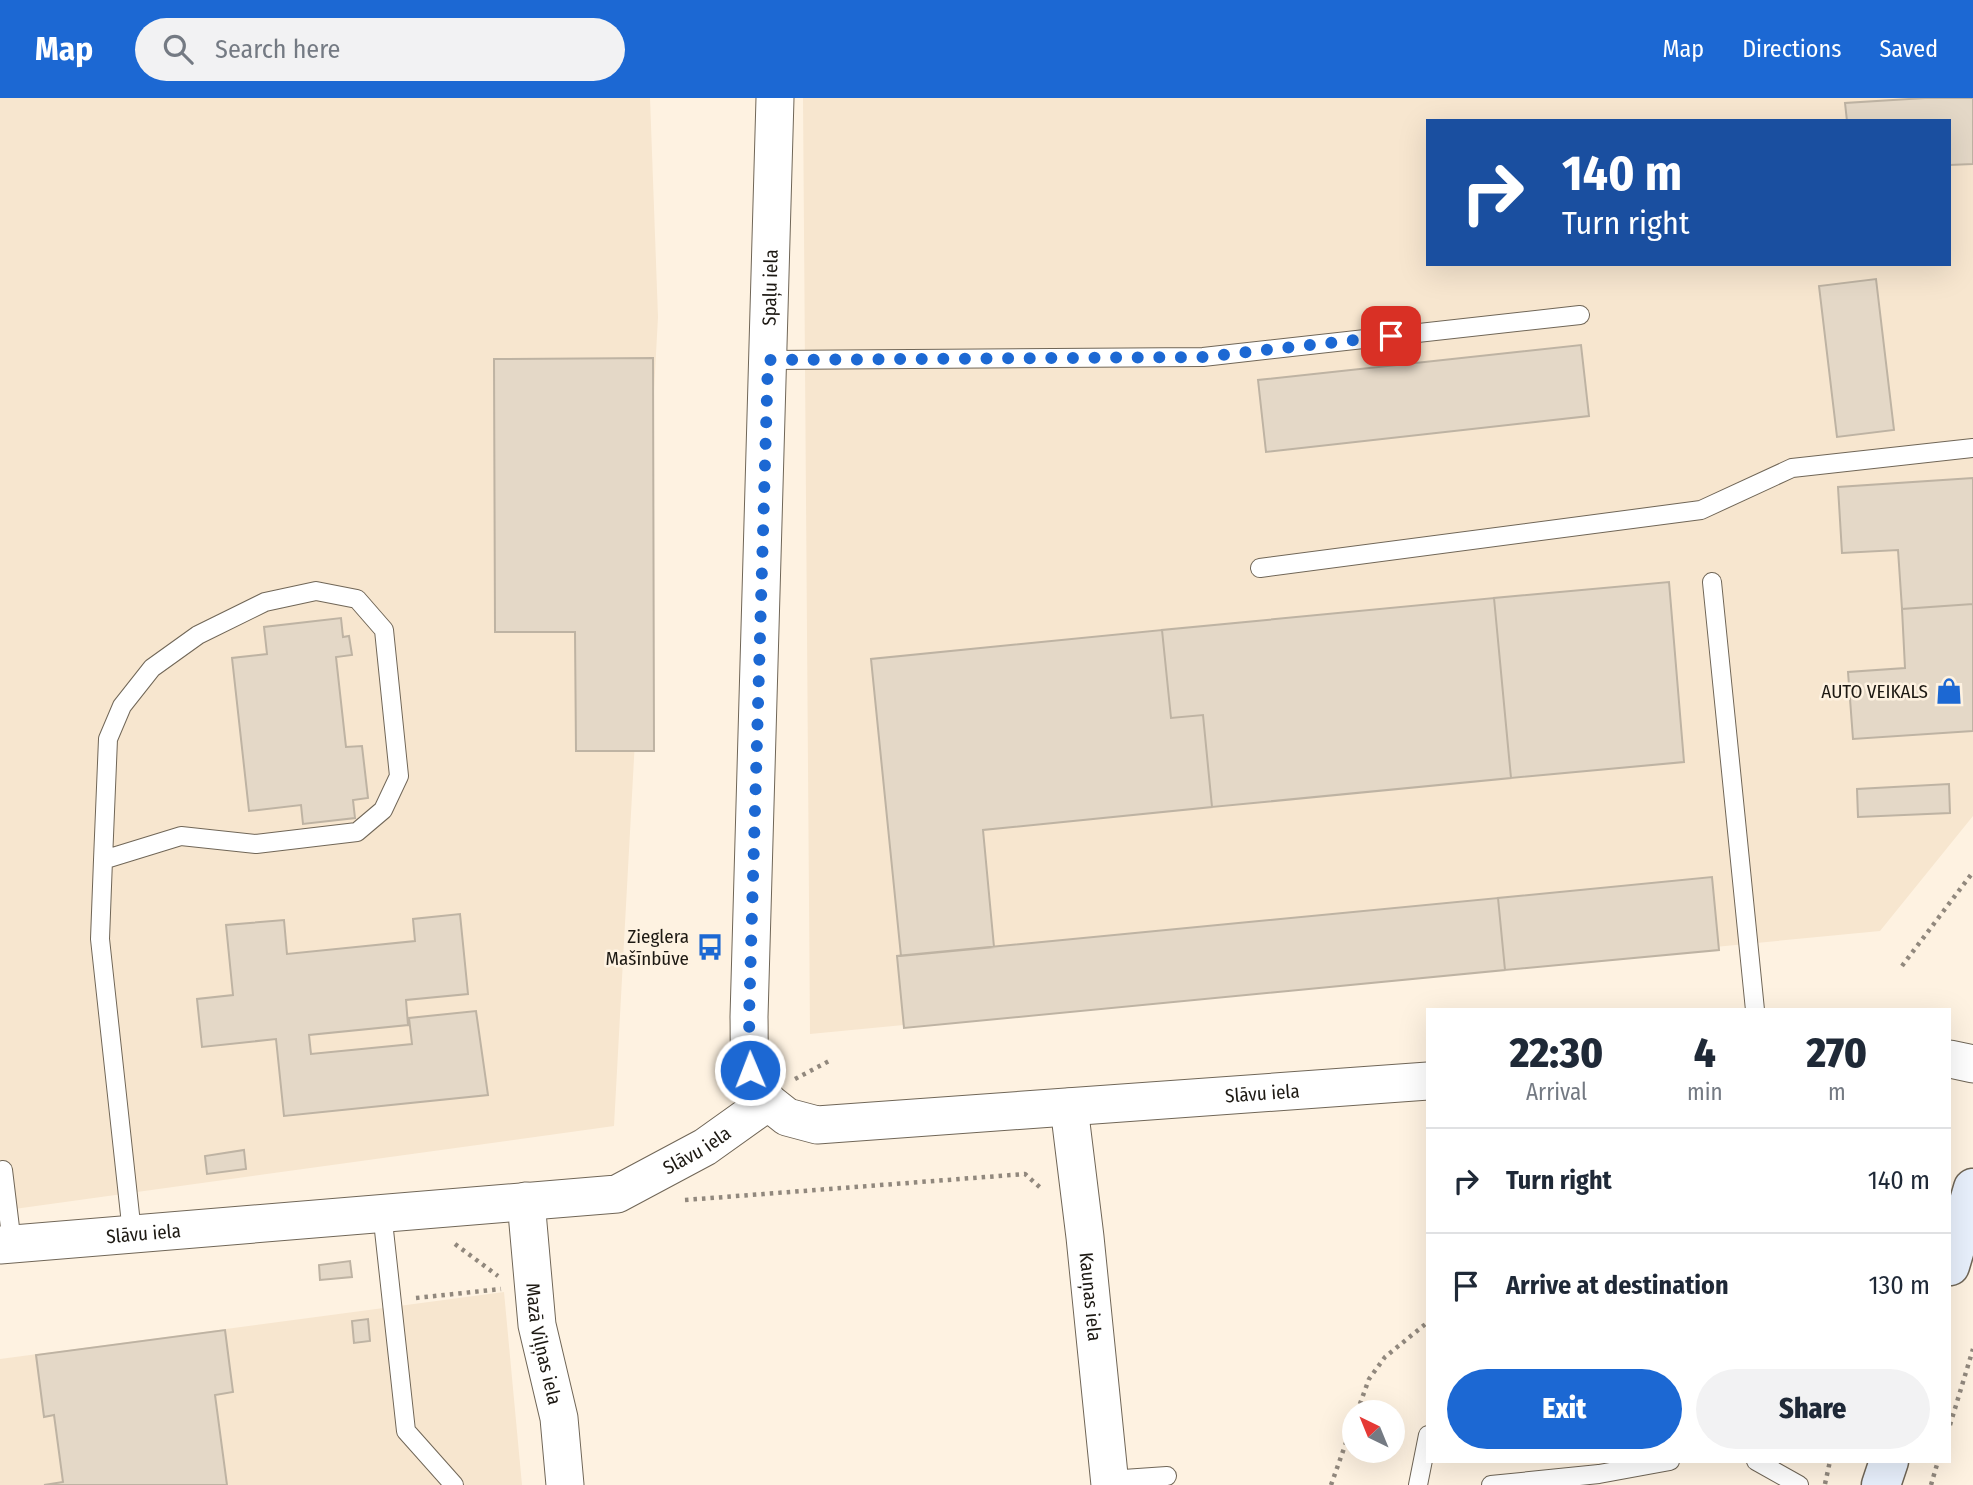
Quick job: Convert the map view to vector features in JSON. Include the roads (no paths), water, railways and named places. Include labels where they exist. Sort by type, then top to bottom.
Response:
[{"type":"street","name":"Spaļu iela","points":[[768,1102],[757,1087],[750,1070],[749,1017],[775,98]]},
{"type":"street","points":[[1951,1059],[1973,1064]]},
{"type":"street","name":"Slāvu iela","points":[[6,1245],[617,1194],[705,1147],[768,1102],[787,1117],[817,1125],[1426,1081]]},
{"type":"street","name":"Kauņas iela","points":[[1069,1107],[1110,1483]]},
{"type":"street","points":[[1951,1263],[1973,1188]]},
{"type":"street","name":"Mazā Viļņas iela","points":[[526,1200],[537,1325],[559,1418],[565,1485]]},
{"type":"street","points":[[1881,1485],[1888,1463]]},
{"type":"lane","points":[[768,360],[1203,357],[1580,315]]},
{"type":"lane","points":[[1260,568],[1702,510],[1792,468],[1973,448]]},
{"type":"lane","points":[[1712,582],[1755,1008]]},
{"type":"lane","points":[[103,860],[181,836],[256,844],[357,832],[383,810],[399,776],[384,630],[357,600],[316,591],[265,602],[198,635],[152,668],[122,706],[108,739],[103,860],[100,939],[132,1233]]},
{"type":"lane","points":[[3,1170],[6,1245]]},
{"type":"lane","points":[[382,1212],[406,1431],[454,1485]]},
{"type":"lane","points":[[1418,1485],[1426,1445]]},
{"type":"lane","points":[[1490,1485],[1599,1475],[1660,1463]]},
{"type":"lane","points":[[1760,1463],[1799,1485]]},
{"type":"lane","points":[[1110,1483],[1167,1476]]},
{"type":"place","name":"AUTO VEIKALS","points":[[1949,691]]},
{"type":"place","name":"Zieglera Mašīnbūve","points":[[710,947]]}]
